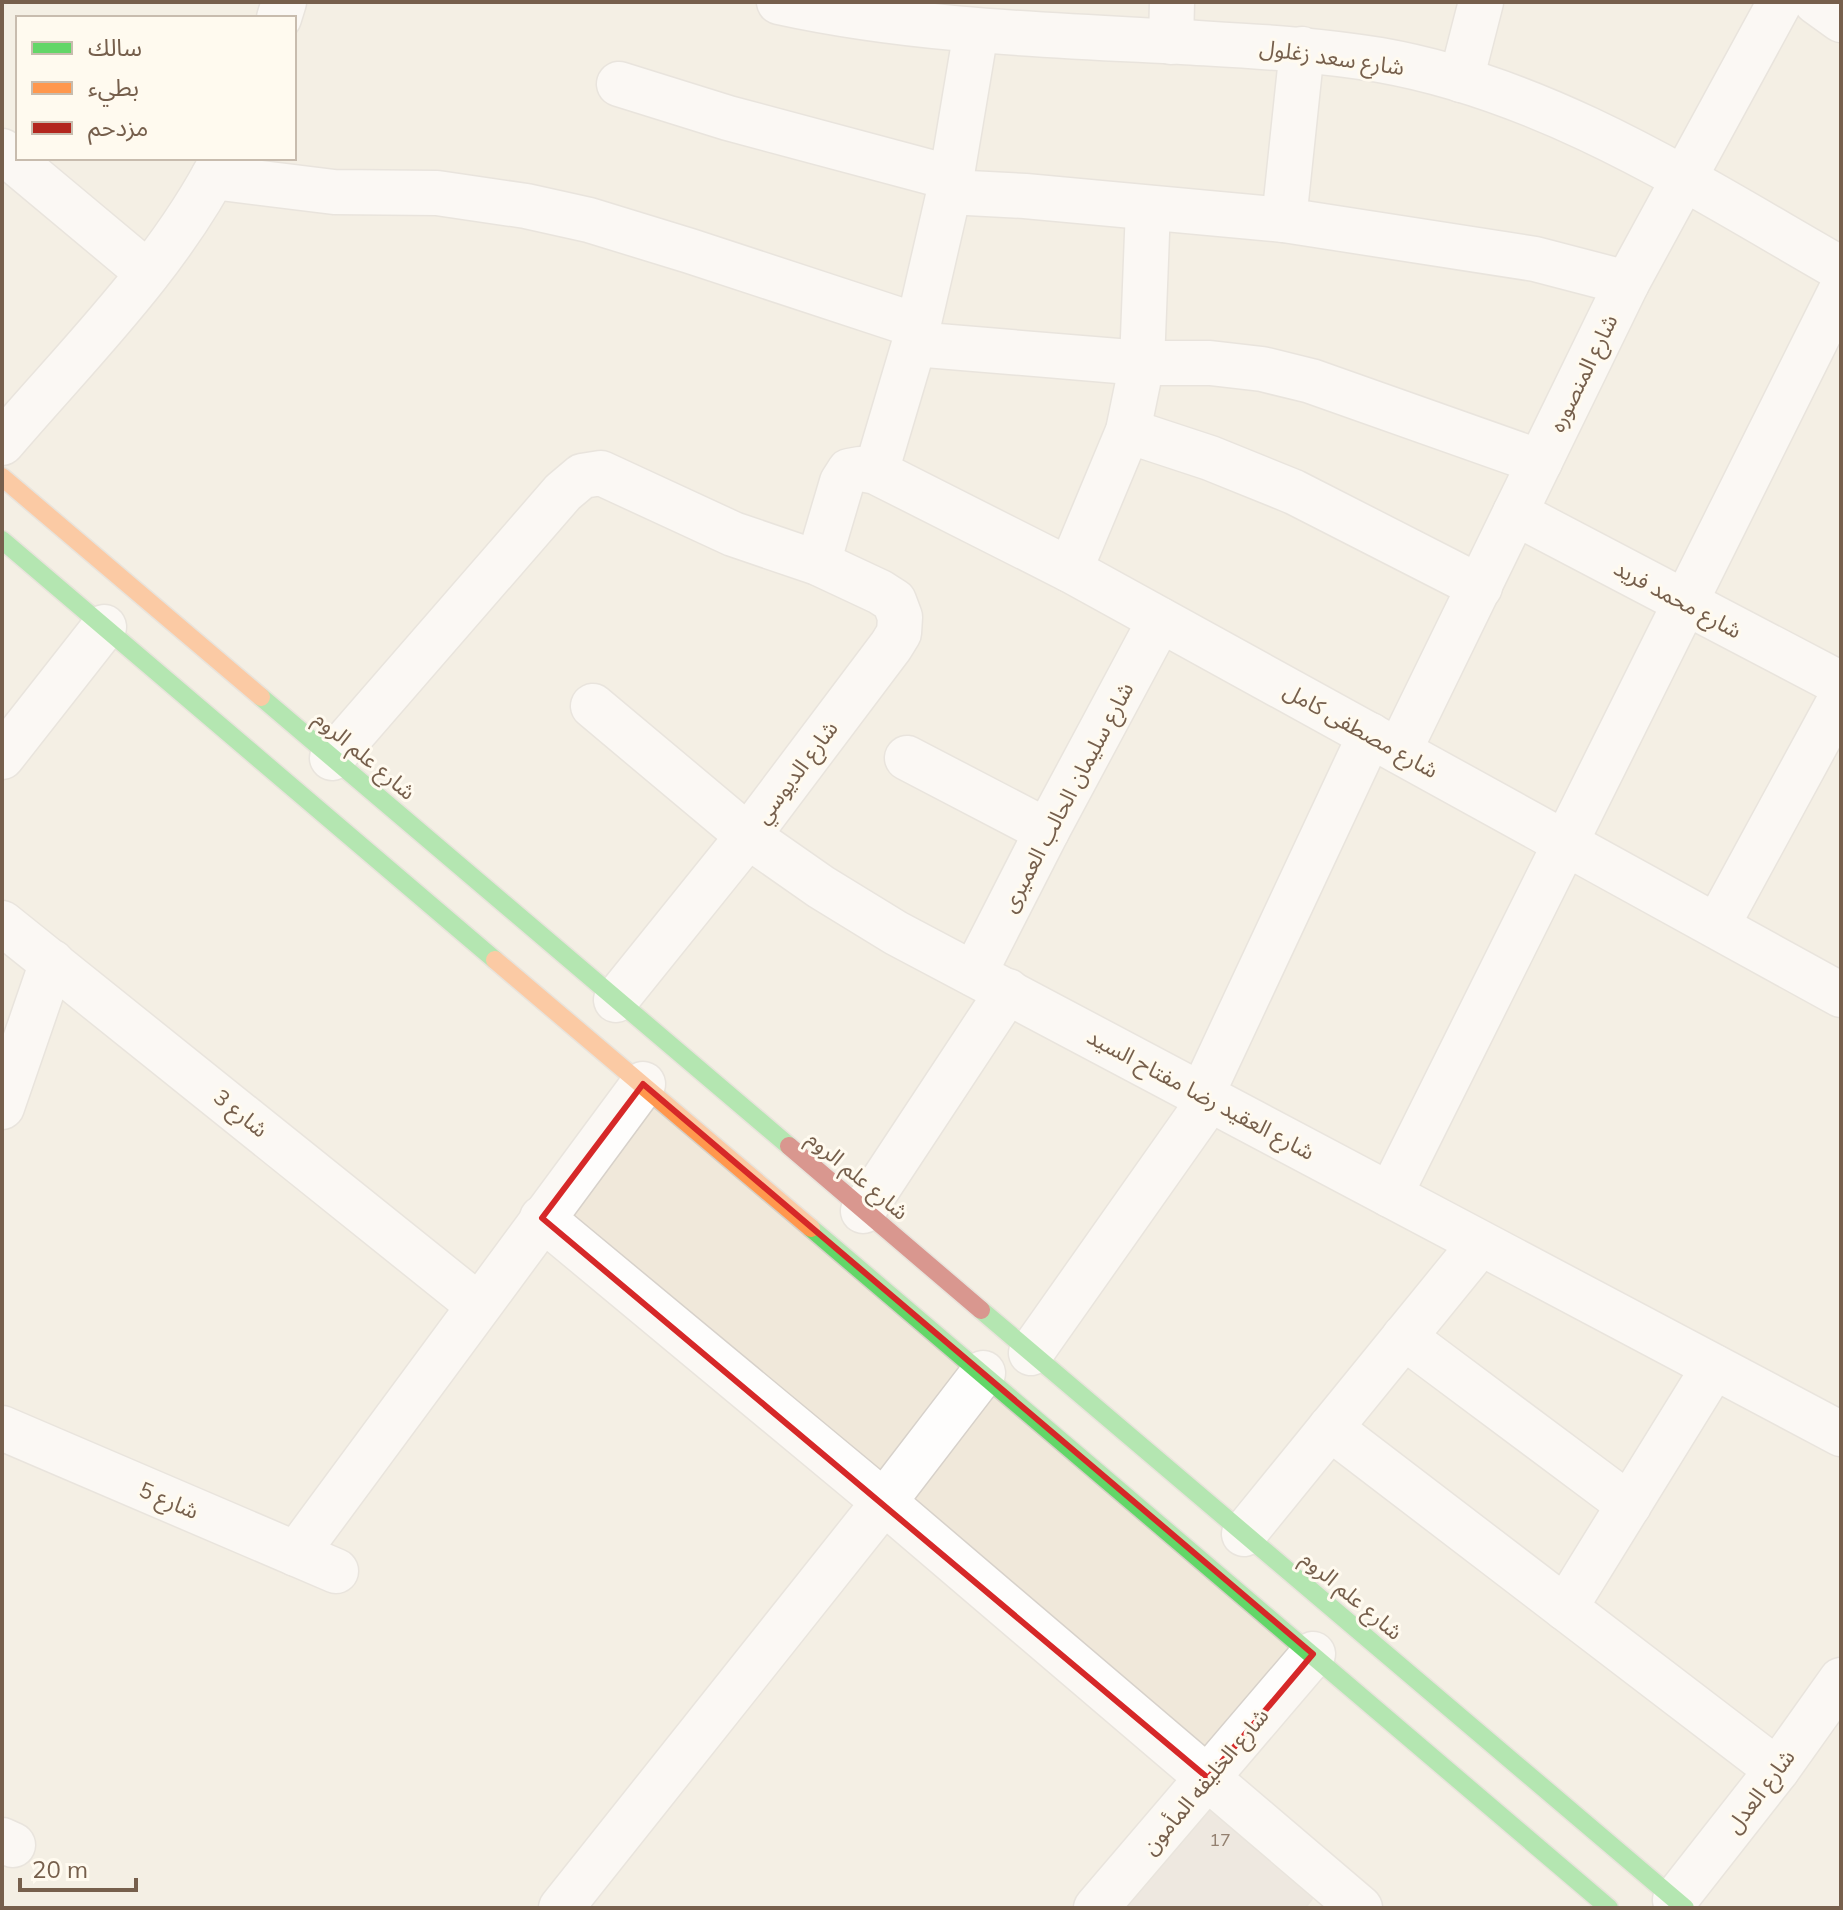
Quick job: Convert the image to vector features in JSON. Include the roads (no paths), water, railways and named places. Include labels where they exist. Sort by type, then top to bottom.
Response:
[{"type":"street","name":"شارع سعد زغلول","points":[[779,2],[901,13],[976,31],[1171,22],[1302,49],[1382,60],[1461,80],[1551,111],[1613,140],[1841,269]]},
{"type":"street","points":[[1461,80],[1481,2]]},
{"type":"street","name":"شارع المنصوره","points":[[1031,1353],[1206,1097],[1384,743],[1480,587],[1627,283],[1780,2]]},
{"type":"street","points":[[1816,2],[1841,20]]},
{"type":"street","points":[[332,758],[563,492],[582,476],[601,473],[733,534],[818,563],[842,482],[849,471],[860,469],[876,472],[916,335],[950,185],[976,31]]},
{"type":"street","points":[[1284,220],[1302,49]]},
{"type":"street","points":[[619,84],[950,185],[1284,220],[1535,259],[1627,283]]},
{"type":"street","points":[[2,151],[148,273]]},
{"type":"street","points":[[2,443],[148,273],[184,223],[218,167],[334,192],[437,193],[526,206],[589,220],[690,251],[916,335],[1142,363],[1210,363],[1262,369],[1311,381],[1540,462]]},
{"type":"street","points":[[1070,570],[1128,431],[1142,363],[1148,208]]},
{"type":"street","points":[[1390,1195],[1841,290]]},
{"type":"street","points":[[1128,431],[1210,458],[1294,492],[1480,587]]},
{"type":"street","name":"شارع مصطفى كامل","points":[[876,472],[1070,570],[1841,995]]},
{"type":"street","name":"شارع علم الروم","points":[[2,477],[616,1000],[983,1373],[1609,1908]]},
{"type":"street","name":"شارع محمد فريد","points":[[1515,513],[1841,684]]},
{"type":"street","name":"شارع علم الروم","points":[[2,540],[643,1084],[800,1187],[863,1211],[1680,1904]]},
{"type":"street","name":"شارع الديوسي","points":[[616,1000],[748,836],[899,633],[900,617],[894,601],[818,563]]},
{"type":"street","name":"شارع سليمان الحالب العميرى","points":[[863,1211],[991,983],[1047,831],[1160,620]]},
{"type":"street","points":[[2,757],[104,627]]},
{"type":"street","points":[[1717,926],[1841,698]]},
{"type":"street","name":"شارع العقيد رضا مفتاح السيد","points":[[593,706],[748,836],[821,887],[896,933],[1841,1434]]},
{"type":"street","points":[[907,758],[1047,831]]},
{"type":"street","name":"شارع 3","points":[[2,923],[478,1305]]},
{"type":"street","points":[[2,1107],[52,962]]},
{"type":"street","points":[[296,1554],[643,1084]]},
{"type":"street","points":[[542,1218],[884,1502],[1360,1908]]},
{"type":"street","points":[[1244,1534],[1480,1244]]},
{"type":"street","points":[[1404,1337],[1629,1505]]},
{"type":"street","points":[[1565,1608],[1714,1367]]},
{"type":"street","points":[[577,1902],[983,1373]]},
{"type":"street","name":"شارع 5","points":[[2,1428],[336,1571]]},
{"type":"street","points":[[1330,1428],[1777,1770]]},
{"type":"street","name":"شارع الخليفه المأمون","points":[[1096,1908],[1313,1654]]},
{"type":"street","name":"شارع العدل","points":[[1680,1904],[1840,1682]]}]
